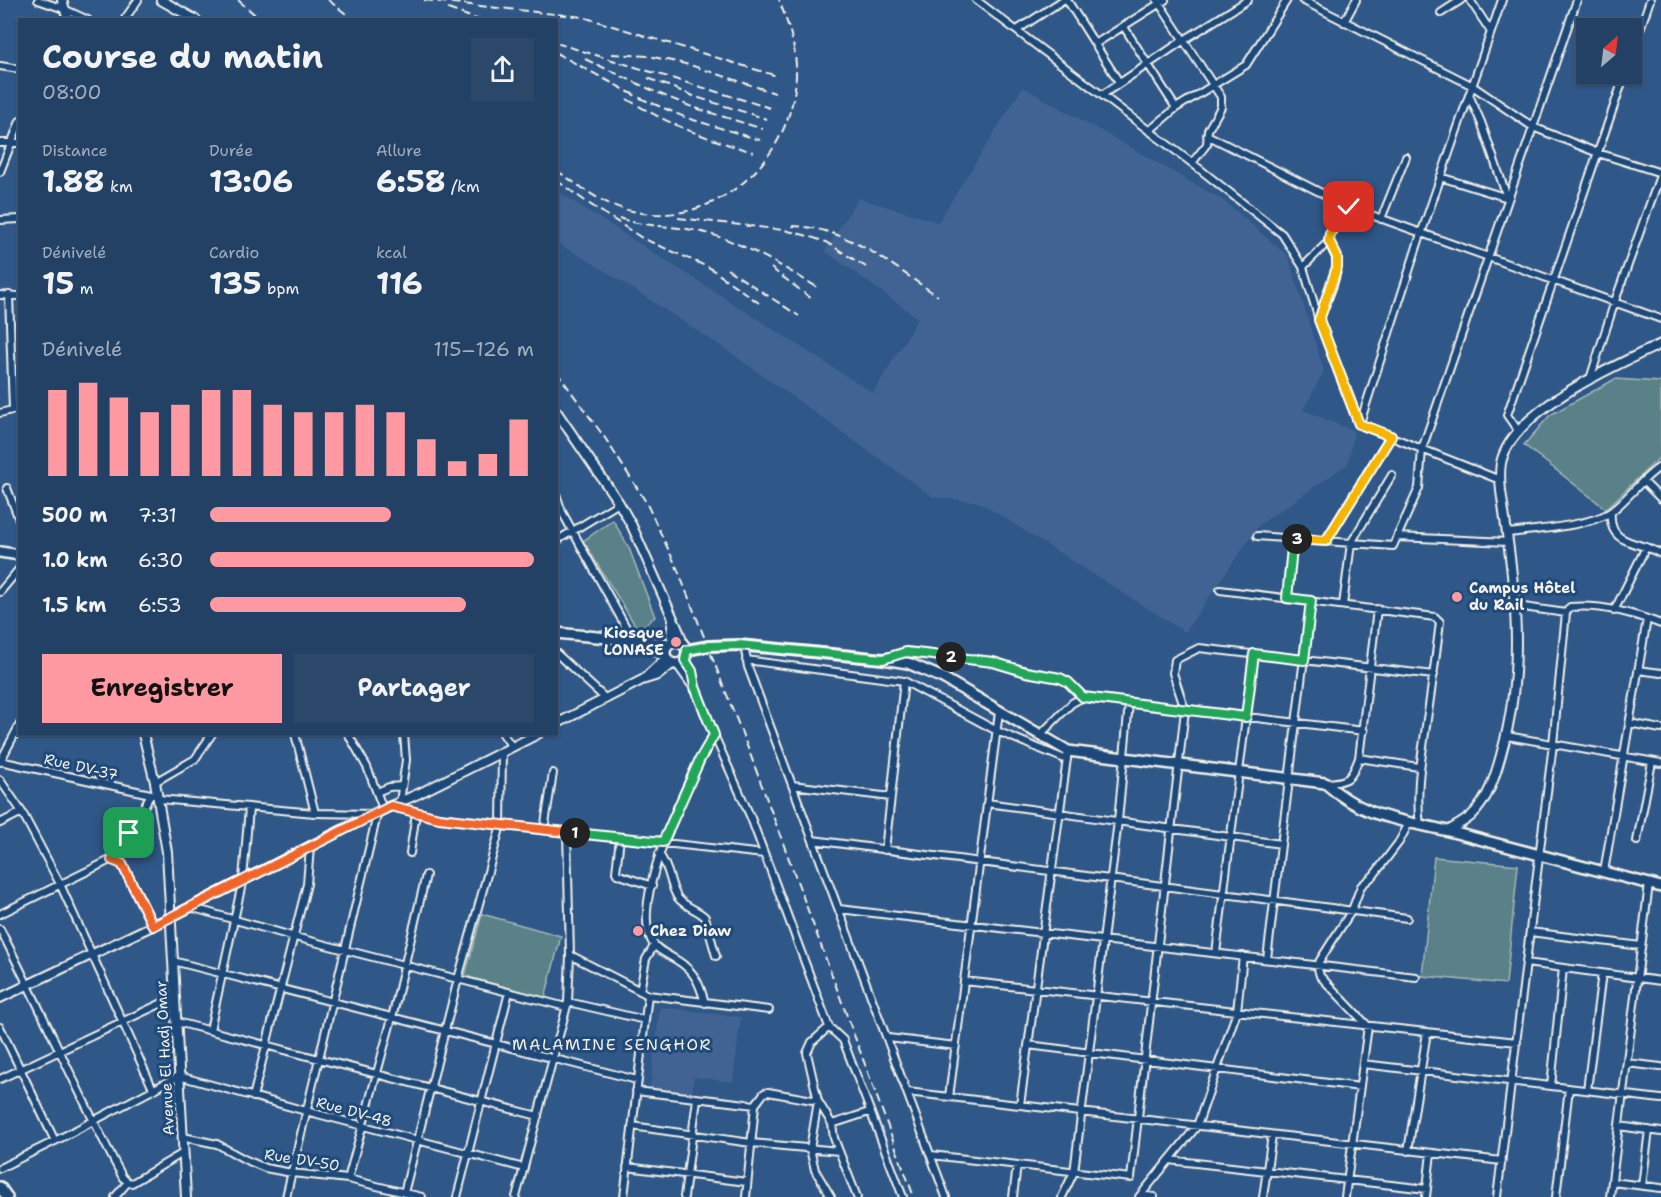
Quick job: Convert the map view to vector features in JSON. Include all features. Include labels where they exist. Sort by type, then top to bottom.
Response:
[{"type":"main road","points":[[0,552],[18,555]]},
{"type":"main road","points":[[558,633],[633,642],[675,654],[709,646],[744,645],[908,663],[943,678],[1040,735],[1067,756],[1123,758],[1325,783],[1337,794],[1364,810],[1661,887]]},
{"type":"main road","points":[[0,1187],[7,1197]]},
{"type":"street","points":[[38,0],[84,18]]},
{"type":"street","points":[[62,0],[67,18]]},
{"type":"street","points":[[125,18],[138,0]]},
{"type":"street","points":[[161,0],[192,18]]},
{"type":"street","points":[[976,0],[1102,94],[1282,234],[1303,267],[1319,320],[1359,424],[1500,480]]},
{"type":"street","points":[[1017,30],[1065,0],[1119,82]]},
{"type":"street","points":[[1102,94],[1237,3],[1248,0]]},
{"type":"street","points":[[1149,131],[1176,108],[1245,65],[1287,0]]},
{"type":"street","points":[[1302,0],[1472,85],[1533,127],[1598,153],[1661,173],[1590,379]]},
{"type":"street","points":[[1344,22],[1356,0]]},
{"type":"street","points":[[1441,13],[1461,0]]},
{"type":"street","points":[[1470,0],[1491,32]]},
{"type":"street","points":[[1359,424],[1440,177],[1502,0]]},
{"type":"street","points":[[1257,536],[1394,546],[1419,488],[1422,449],[1577,0]]},
{"type":"street","points":[[1642,24],[1650,0]]},
{"type":"street","points":[[1095,44],[1161,1],[1222,101],[1207,135],[1207,144],[1192,163]]},
{"type":"street","points":[[1124,27],[1176,108]]},
{"type":"street","points":[[0,66],[18,69]]},
{"type":"street","points":[[1519,432],[1507,415],[1622,84]]},
{"type":"street","points":[[1468,94],[1481,122],[1508,198]]},
{"type":"street","points":[[0,172],[18,126]]},
{"type":"street","points":[[1207,135],[1349,207],[1661,319]]},
{"type":"street","points":[[0,143],[18,143]]},
{"type":"street","points":[[1381,219],[1406,157]]},
{"type":"street","points":[[1440,177],[1508,198]]},
{"type":"street","points":[[1303,267],[1329,241],[1333,227],[1349,207]]},
{"type":"street","points":[[0,220],[18,219]]},
{"type":"street","points":[[1319,320],[1337,267],[1337,257],[1329,241]]},
{"type":"street","points":[[0,295],[18,296]]},
{"type":"street","points":[[0,413],[16,409],[9,295]]},
{"type":"street","points":[[1448,831],[1472,815],[1496,776],[1507,736],[1516,675],[1516,606],[1500,480],[1502,458],[1519,432],[1536,415],[1590,379],[1661,344]]},
{"type":"street","points":[[558,413],[632,526],[673,620],[671,635],[675,654],[686,679],[695,687],[751,818],[829,1027],[843,1040],[903,1197]]},
{"type":"street","points":[[1326,541],[1391,436]]},
{"type":"street","points":[[1507,533],[1556,527],[1611,512],[1661,466]]},
{"type":"street","points":[[1343,605],[1351,543],[1392,475]]},
{"type":"street","points":[[1643,481],[1661,499]]},
{"type":"street","points":[[7,488],[18,517]]},
{"type":"street","points":[[558,500],[562,512],[633,642]]},
{"type":"street","points":[[558,541],[619,503]]},
{"type":"street","points":[[1611,512],[1610,522],[1618,537],[1661,554]]},
{"type":"street","points":[[1398,537],[1508,542]]},
{"type":"street","points":[[1287,598],[1293,538]]},
{"type":"street","points":[[1614,611],[1646,547]]},
{"type":"street","points":[[0,592],[18,570]]},
{"type":"street","points":[[1220,591],[1435,616],[1440,622],[1419,767],[1417,803],[1420,825]]},
{"type":"street","points":[[1268,959],[1311,601]]},
{"type":"street","points":[[1516,606],[1566,613]]},
{"type":"street","points":[[1497,1197],[1553,744],[1566,613],[1570,606],[1585,606],[1614,611],[1661,624]]},
{"type":"street","points":[[1325,783],[1343,782],[1348,779],[1353,775],[1359,758],[1377,609]]},
{"type":"street","points":[[1604,872],[1647,619]]},
{"type":"street","points":[[744,645],[747,660],[792,785],[946,1197]]},
{"type":"street","points":[[931,1155],[1131,1178],[1185,710],[1173,673],[1175,660],[1199,648],[1434,675]]},
{"type":"street","points":[[883,659],[906,652],[993,662],[1026,672],[1060,678],[1068,682],[1083,697]]},
{"type":"street","points":[[558,723],[642,681],[675,654]]},
{"type":"street","points":[[1216,953],[1254,654]]},
{"type":"street","points":[[558,655],[606,699]]},
{"type":"street","points":[[747,660],[904,681],[997,731],[1067,756],[1020,1105]]},
{"type":"street","points":[[1638,670],[1661,673]]},
{"type":"street","points":[[885,850],[904,681]]},
{"type":"street","points":[[1040,735],[1072,703],[1083,697],[1364,731]]},
{"type":"street","points":[[1062,1197],[1074,1172],[1118,821],[1129,703]]},
{"type":"street","points":[[949,1097],[999,712]]},
{"type":"street","points":[[1629,723],[1661,729]]},
{"type":"street","points":[[0,762],[18,728]]},
{"type":"street","points":[[143,735],[155,782],[195,759],[211,735]]},
{"type":"street","points":[[295,735],[315,813]]},
{"type":"street","points":[[286,1197],[332,1002],[382,810],[367,767],[350,735]]},
{"type":"street","points":[[400,802],[406,760],[404,735]]},
{"type":"street","points":[[504,735],[512,747]]},
{"type":"street","points":[[0,998],[153,926],[243,879],[536,735]]},
{"type":"street","points":[[705,1003],[699,982],[688,968],[654,946],[646,924],[646,910],[663,842],[700,759],[714,735]]},
{"type":"street","points":[[1507,736],[1661,763]]},
{"type":"street","points":[[404,1192],[458,979],[501,825],[502,752]]},
{"type":"street","points":[[1359,758],[1419,767]]},
{"type":"street","name":"Rue DV-37","points":[[0,762],[156,796],[249,808],[315,813],[382,810],[416,813],[439,818],[764,854]]},
{"type":"street","points":[[1637,841],[1652,762]]},
{"type":"street","points":[[544,830],[553,773]]},
{"type":"street","points":[[0,780],[22,812],[60,884],[153,1089]]},
{"type":"street","name":"Avenue El Hadj Omar","points":[[155,782],[167,852],[186,1197]]},
{"type":"street","points":[[792,785],[891,797]]},
{"type":"street","points":[[376,792],[389,787],[402,786]]},
{"type":"street","points":[[0,914],[112,860],[156,796]]},
{"type":"street","points":[[987,803],[1281,844]]},
{"type":"street","points":[[210,1030],[236,920],[243,879],[249,808]]},
{"type":"street","points":[[0,822],[22,812]]},
{"type":"street","points":[[410,853],[416,813]]},
{"type":"street","points":[[1368,1026],[1320,976],[1317,965],[1352,910],[1362,886],[1374,875],[1399,843],[1409,823]]},
{"type":"street","points":[[516,1197],[567,1004],[570,955],[567,832]]},
{"type":"street","points":[[620,838],[616,872],[652,886]]},
{"type":"street","points":[[813,840],[1407,918]]},
{"type":"street","points":[[253,1096],[279,989],[295,937],[307,884],[310,848]]},
{"type":"street","points":[[660,854],[667,864],[674,892],[680,900],[705,917],[716,956]]},
{"type":"street","points":[[112,860],[122,864],[153,926]]},
{"type":"street","points":[[348,1179],[378,1074],[426,875]]},
{"type":"street","points":[[1610,1197],[1648,884]]},
{"type":"street","points":[[190,907],[509,993],[645,1020]]},
{"type":"street","points":[[839,909],[1416,976]]},
{"type":"street","points":[[0,929],[93,1122],[123,1178],[128,1182]]},
{"type":"street","points":[[1530,932],[1641,946]]},
{"type":"street","points":[[640,991],[646,959],[654,946]]},
{"type":"street","points":[[570,955],[648,995],[769,1010]]},
{"type":"street","points":[[1140,1196],[1197,1126],[1237,1011],[1243,956]]},
{"type":"street","points":[[173,961],[638,1080]]},
{"type":"street","points":[[1526,963],[1661,981]]},
{"type":"street","points":[[1551,1086],[1563,968]]},
{"type":"street","points":[[1587,1090],[1602,973]]},
{"type":"street","points":[[964,981],[1516,1042]]},
{"type":"street","points":[[457,1197],[509,993]]},
{"type":"street","points":[[624,1197],[648,995]]},
{"type":"street","points":[[0,1079],[175,998]]},
{"type":"street","points":[[177,1022],[538,1116]]},
{"type":"street","points":[[1345,1197],[1368,1026]]},
{"type":"street","points":[[829,1027],[812,1042],[807,1053],[818,1101],[832,1124],[834,1138],[856,1197]]},
{"type":"street","points":[[0,1028],[55,1141]]},
{"type":"street","points":[[1408,1150],[1427,1032]]},
{"type":"street","points":[[888,1038],[956,1046]]},
{"type":"street","points":[[1028,1045],[1360,1087]]},
{"type":"street","points":[[1627,1063],[1661,1067]]},
{"type":"street","points":[[1363,1064],[1661,1099]]},
{"type":"street","points":[[0,1168],[179,1076]]},
{"type":"street","name":"Rue DV-48","points":[[179,1076],[524,1168]]},
{"type":"street","points":[[1556,1197],[1569,1088]]},
{"type":"street","points":[[636,1091],[755,1106]]},
{"type":"street","points":[[908,1092],[1502,1161]]},
{"type":"street","points":[[746,1197],[755,1106],[764,1093],[818,1101]]},
{"type":"street","points":[[684,1197],[697,1099]]},
{"type":"street","points":[[818,1101],[810,1149],[815,1170],[831,1197]]},
{"type":"street","points":[[832,1124],[869,1112]]},
{"type":"street","points":[[632,1126],[751,1143],[840,1151]]},
{"type":"street","points":[[1619,1126],[1661,1132]]},
{"type":"street","points":[[1642,1186],[1649,1130]]},
{"type":"street","points":[[1263,1197],[1272,1135]]},
{"type":"street","name":"Rue DV-50","points":[[183,1137],[217,1144],[255,1164],[292,1173],[348,1179],[423,1197]]},
{"type":"street","points":[[115,1197],[128,1182],[132,1182],[183,1153]]},
{"type":"street","points":[[1426,1197],[1431,1153]]},
{"type":"street","points":[[1169,1160],[1427,1189]]},
{"type":"street","points":[[1013,1197],[1017,1165]]},
{"type":"street","points":[[627,1167],[747,1182]]},
{"type":"street","points":[[1612,1182],[1661,1188]]},
{"type":"street","points":[[1140,1196],[1155,1197]]},
{"type":"shaded area","points":[[1023,87],[1223,200],[1288,256],[1324,371],[1303,410],[1354,431],[1348,464],[1259,525],[1185,632],[979,502],[933,497],[724,348],[591,262],[558,244],[558,192],[873,393],[918,318],[825,251],[858,198],[938,222]]},
{"type":"shaded area","points":[[660,1007],[741,1017],[733,1082],[694,1077],[691,1101],[649,1095]]},
{"type":"green space","points":[[1615,379],[1661,382],[1661,456],[1606,509],[1524,445],[1550,415]]},
{"type":"green space","points":[[613,520],[629,548],[655,617],[638,630],[583,541]]},
{"type":"green space","points":[[1434,857],[1518,865],[1506,984],[1422,976]]},
{"type":"green space","points":[[482,914],[561,936],[545,998],[465,976]]},
{"type":"railway","points":[[238,0],[259,18]]},
{"type":"railway","points":[[328,0],[351,18]]},
{"type":"railway","points":[[424,0],[583,17],[777,76]]},
{"type":"railway","points":[[558,171],[592,195],[611,204],[632,211],[664,214],[695,209],[723,197],[748,178],[769,155],[784,128],[793,98],[796,66],[794,49],[779,0]]},
{"type":"railway","points":[[448,9],[473,18]]},
{"type":"railway","points":[[558,44],[770,108]]},
{"type":"railway","points":[[558,54],[640,98],[687,118],[760,140]]},
{"type":"railway","points":[[612,54],[649,56],[690,65],[775,93]]},
{"type":"railway","points":[[585,59],[692,107],[763,129]]},
{"type":"railway","points":[[648,78],[696,97],[767,119]]},
{"type":"railway","points":[[627,99],[688,130],[753,152]]},
{"type":"railway","points":[[558,181],[642,238],[710,268],[759,303]]},
{"type":"railway","points":[[619,218],[718,236],[762,256],[819,288]]},
{"type":"railway","points":[[678,218],[784,230],[808,236],[826,242],[866,267]]},
{"type":"railway","points":[[792,226],[833,233],[870,250],[938,296]]},
{"type":"railway","points":[[771,268],[812,299]]},
{"type":"railway","points":[[727,269],[799,316]]},
{"type":"railway","points":[[558,374],[605,438],[646,502],[677,568],[749,751],[914,1197]]},
{"type":"place","name":"Campus Hôtel du Rail","points":[[1457,597]]},
{"type":"place","name":"Kiosque LONASE","points":[[676,642]]},
{"type":"place","name":"Chez Diaw","points":[[638,931]]},
{"type":"district","name":"MALAMINE SENGHOR","points":[[612,1044]]},
{"type":"route","points":[[129,833],[112,860],[122,864],[153,926],[391,806],[439,818],[663,842],[700,759],[714,735],[695,687],[692,671],[685,660],[687,650],[709,646],[739,645],[883,659],[906,652],[993,662],[1026,672],[1060,678],[1068,682],[1083,697],[1246,717],[1254,654],[1304,660],[1311,601],[1287,598],[1293,538],[1326,541],[1391,436],[1359,424],[1319,320],[1337,267],[1337,257],[1329,241],[1330,233],[1349,207]]}]
